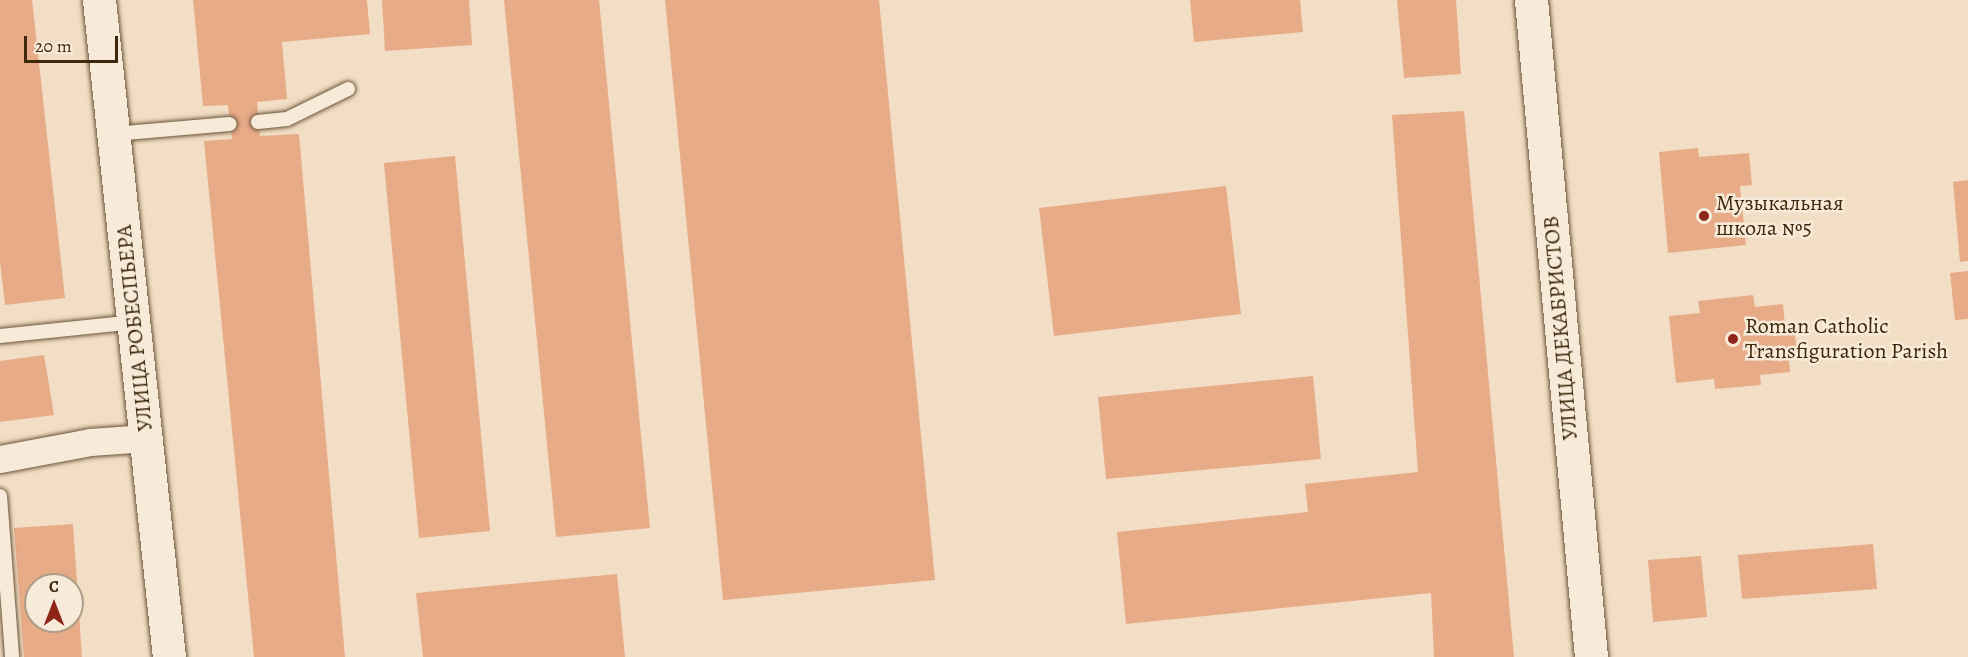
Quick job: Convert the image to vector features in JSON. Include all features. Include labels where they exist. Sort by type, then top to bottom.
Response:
[{"type":"main road","name":"УЛИЦА РОБЕСПЬЕРА","points":[[99,0],[170,657]]},
{"type":"main road","name":"УЛИЦА ДЕКАБРИСТОВ","points":[[1531,0],[1591,657]]},
{"type":"street","points":[[0,459],[90,442],[147,438]]},
{"type":"lane","points":[[258,122],[287,119],[348,89]]},
{"type":"lane","points":[[114,134],[230,124]]},
{"type":"lane","points":[[0,337],[135,322]]},
{"type":"lane","points":[[0,496],[12,657]]},
{"type":"building","points":[[0,0],[32,0],[65,298],[5,305],[0,262]]},
{"type":"building","points":[[193,0],[367,0],[370,34],[282,42],[287,99],[257,102],[260,136],[299,134],[345,657],[254,657],[204,141],[232,139],[228,105],[203,106]]},
{"type":"building","points":[[382,0],[469,0],[472,45],[385,51]]},
{"type":"building","points":[[504,0],[599,0],[650,528],[556,537]]},
{"type":"building","points":[[665,0],[879,0],[935,580],[723,600]]},
{"type":"building","points":[[1190,0],[1300,0],[1303,32],[1194,42]]},
{"type":"building","points":[[1397,0],[1456,0],[1461,74],[1404,78]]},
{"type":"building","points":[[1464,111],[1514,657],[1434,657],[1431,593],[1126,624],[1117,532],[1308,512],[1305,484],[1418,472],[1392,115]]},
{"type":"building","name":"Музыкальная школа №5","points":[[1698,148],[1699,157],[1749,153],[1752,185],[1740,186],[1746,245],[1668,253],[1659,152]]},
{"type":"building","points":[[455,156],[490,531],[419,538],[384,163]]},
{"type":"building","points":[[1968,180],[1968,261],[1960,262],[1953,182]]},
{"type":"building","points":[[1226,186],[1241,314],[1054,336],[1039,208]]},
{"type":"building","points":[[1968,271],[1968,319],[1955,320],[1950,273]]},
{"type":"building","name":"Roman Catholic Transfiguration Parish","points":[[1753,295],[1755,307],[1783,304],[1785,326],[1794,326],[1797,352],[1788,353],[1790,372],[1760,375],[1761,385],[1715,389],[1714,379],[1676,383],[1669,316],[1700,313],[1698,301]]},
{"type":"building","points":[[44,355],[54,415],[0,422],[0,361]]},
{"type":"building","points":[[1313,376],[1321,459],[1106,479],[1098,397]]},
{"type":"building","points":[[73,524],[76,573],[24,573],[24,633],[80,633],[82,657],[24,657],[14,528]]},
{"type":"building","points":[[1873,544],[1877,589],[1742,599],[1738,555]]},
{"type":"building","points":[[1701,556],[1707,617],[1653,622],[1648,560]]},
{"type":"building","points":[[617,574],[625,657],[423,657],[416,593]]},
{"type":"place","name":"Музыкальная школа №5","points":[[1704,216]]},
{"type":"place","name":"Roman Catholic Transfiguration Parish","points":[[1733,339]]}]
